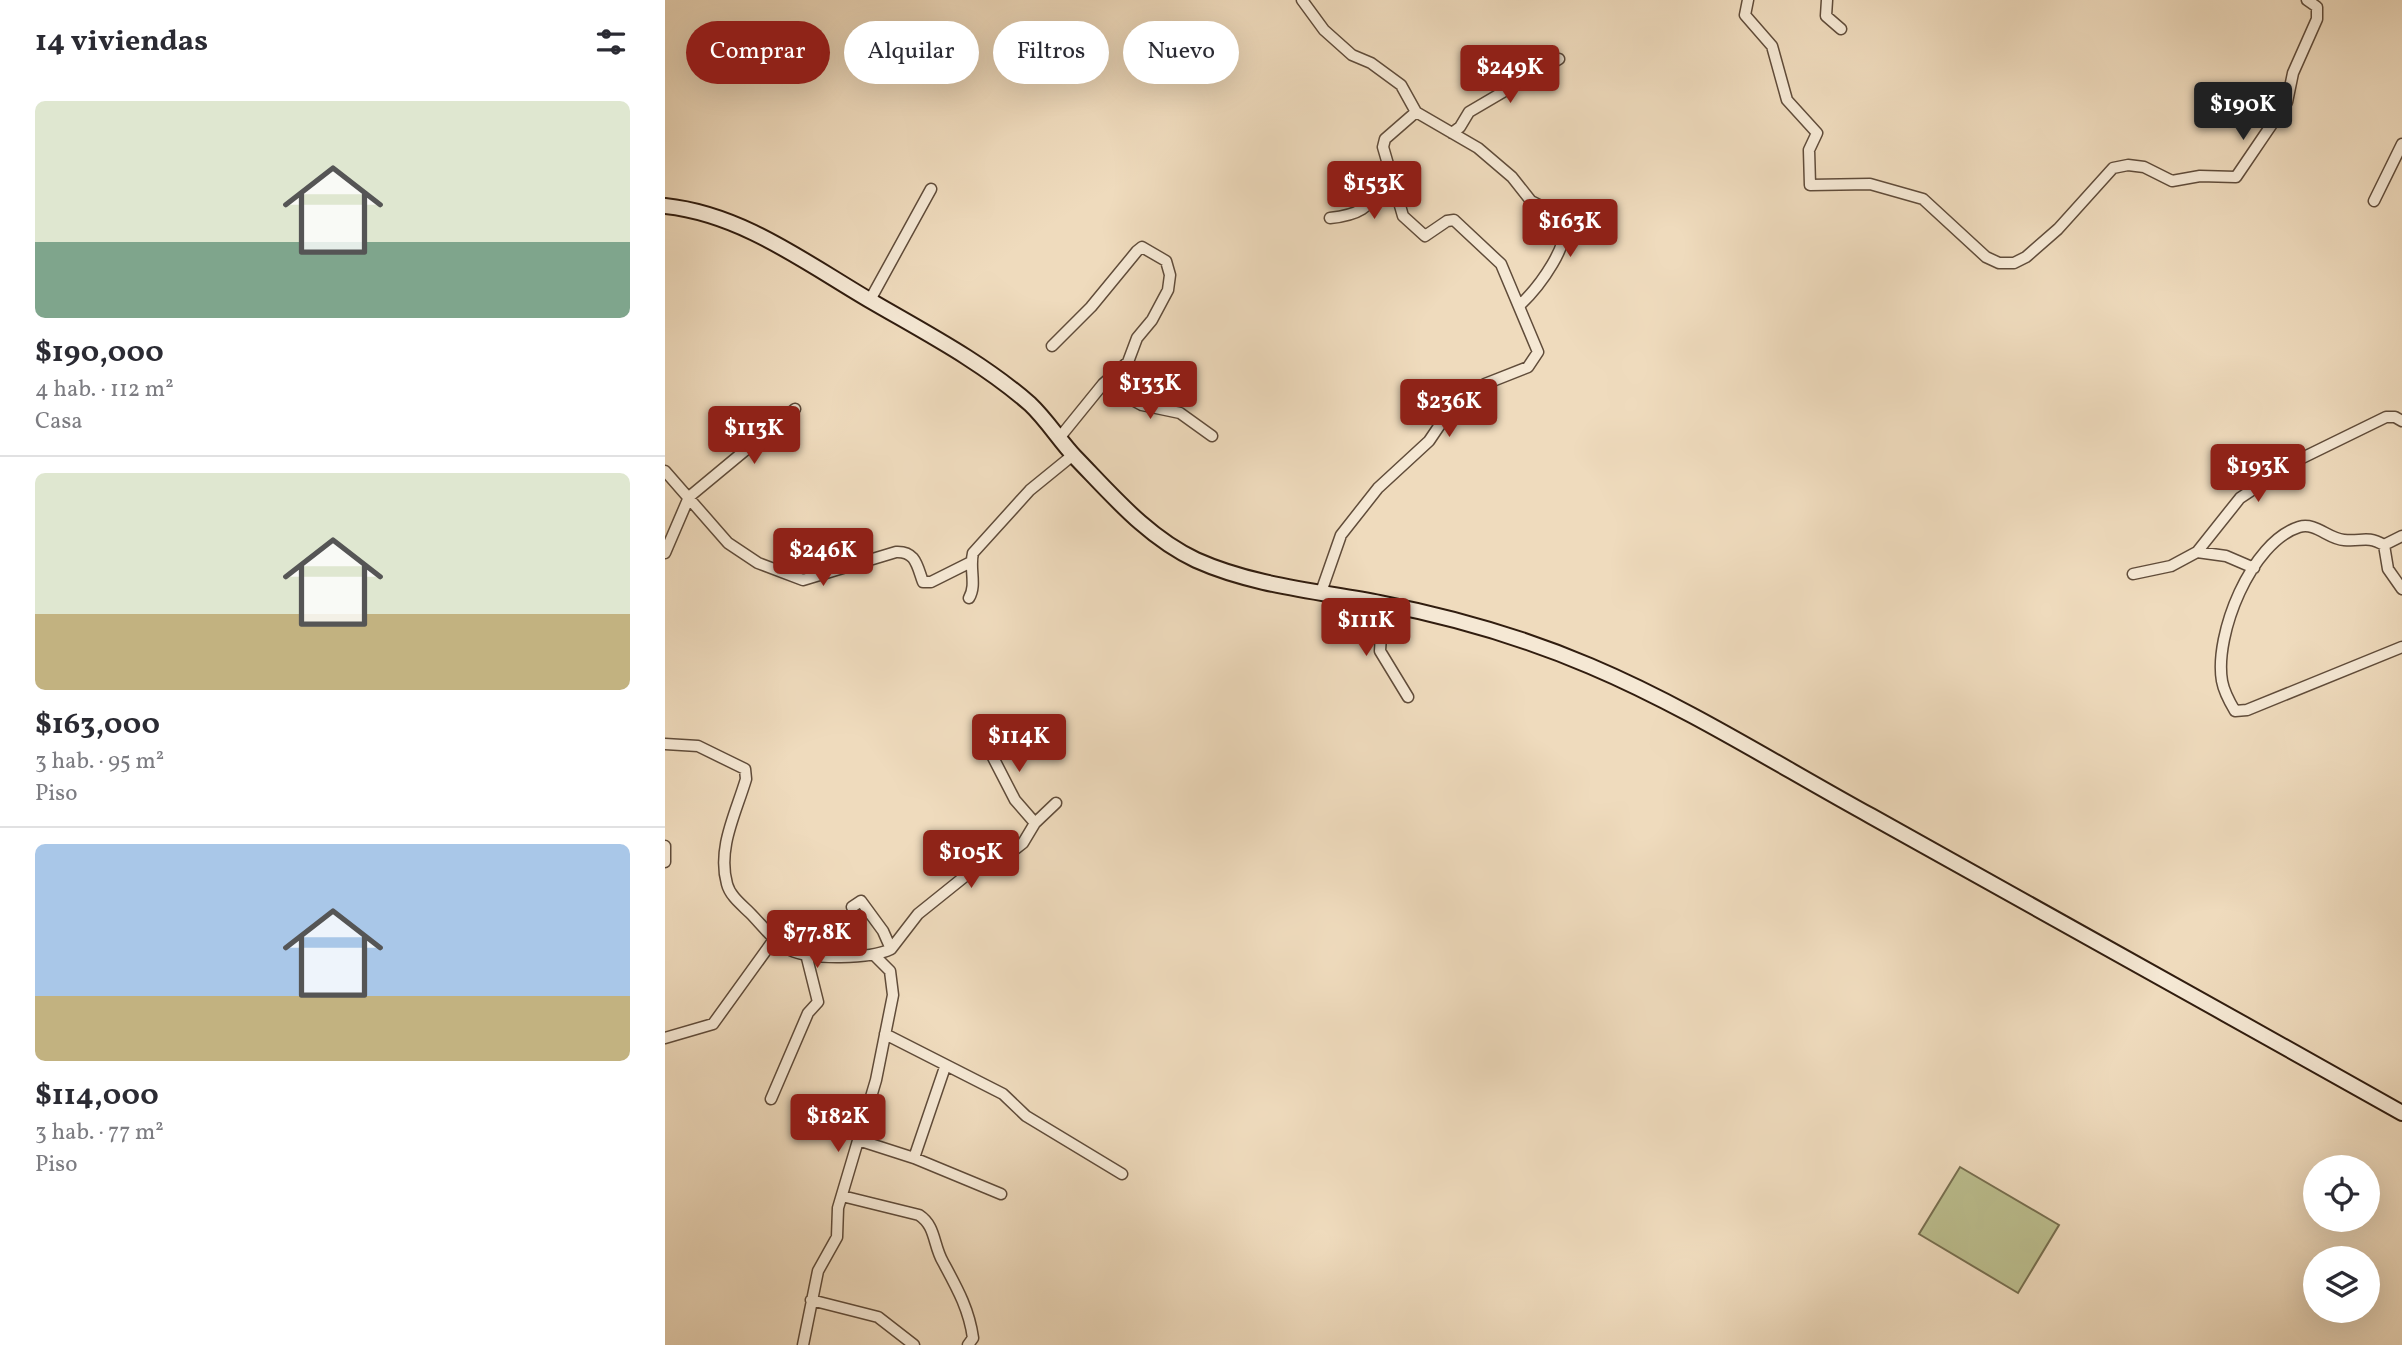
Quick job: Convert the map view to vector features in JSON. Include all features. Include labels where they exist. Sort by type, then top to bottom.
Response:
[{"type":"main road","points":[[665,206],[707,214],[746,228],[993,375],[1032,407],[1073,455],[1141,523],[1160,539],[1194,559],[1234,575],[1383,603],[1468,623],[1542,647],[1639,688],[2402,1113]]},
{"type":"street","points":[[1301,0],[1324,30],[1352,55],[1371,63],[1401,85],[1416,112],[1478,148],[1512,177],[1531,201],[1556,212],[1567,224],[1564,243],[1543,279],[1520,305]]},
{"type":"street","points":[[1748,0],[1745,15],[1772,46],[1787,100],[1817,133],[1809,150],[1810,185],[1870,184],[1923,199],[1986,257],[1999,263],[2014,263],[2026,257],[2058,229],[2113,168],[2128,165],[2144,167],[2172,181],[2200,176],[2236,177],[2287,102],[2293,73],[2317,19],[2317,7],[2307,0]]},
{"type":"street","points":[[1827,0],[1826,16],[1841,29]]},
{"type":"street","points":[[1452,133],[1460,127],[1469,112],[1559,59]]},
{"type":"street","points":[[1321,592],[1331,559],[1352,517],[1411,455],[1429,441],[1452,407],[1485,384],[1535,362],[1538,352],[1501,264],[1454,220],[1447,221],[1431,235],[1420,234],[1403,216],[1384,152],[1385,139],[1416,112]]},
{"type":"street","points":[[2374,201],[2402,144]]},
{"type":"street","points":[[1330,218],[1353,216],[1364,210],[1391,177]]},
{"type":"street","points":[[870,300],[931,189]]},
{"type":"street","points":[[1052,346],[1091,307],[1142,247],[1166,261],[1170,275],[1168,289],[1152,320],[1137,338],[1128,362],[1103,384],[1060,437]]},
{"type":"street","points":[[1103,384],[1142,405],[1180,414],[1212,436]]},
{"type":"street","points":[[665,553],[689,496],[744,454],[795,409]]},
{"type":"street","points":[[2133,574],[2171,566],[2197,552],[2240,498],[2296,461],[2386,417],[2395,417],[2402,421]]},
{"type":"street","points":[[969,598],[973,592],[973,553],[1030,490],[1073,455]]},
{"type":"street","points":[[665,471],[728,542],[758,563],[803,580],[896,552],[908,553],[914,557],[923,582],[931,582],[971,562]]},
{"type":"street","points":[[2385,545],[2371,538],[2342,540],[2314,527],[2300,526],[2280,537],[2253,568],[2239,590],[2221,664],[2222,682],[2235,711],[2247,710],[2402,647]]},
{"type":"street","points":[[2385,545],[2402,536]]},
{"type":"street","points":[[2385,545],[2388,569],[2402,589]]},
{"type":"street","points":[[2197,552],[2226,556],[2253,568]]},
{"type":"street","points":[[1383,603],[1380,651],[1408,697]]},
{"type":"street","points":[[983,738],[1015,800],[1035,823]]},
{"type":"street","points":[[665,744],[698,746],[745,769],[745,779],[725,843],[726,882],[732,894],[775,938],[792,951],[806,954],[874,955],[891,949],[911,921],[950,886],[979,864],[1016,849],[1035,823],[1056,803]]},
{"type":"street","points":[[665,846],[665,862]]},
{"type":"street","points":[[852,907],[861,901],[872,914],[891,949]]},
{"type":"street","points":[[665,1038],[713,1024],[775,938]]},
{"type":"street","points":[[771,1098],[808,1013],[818,1002],[806,954]]},
{"type":"street","points":[[803,1345],[818,1271],[837,1237],[842,1196],[876,1080],[885,1034],[893,978],[884,963],[874,955]]},
{"type":"street","points":[[885,1034],[945,1067],[1003,1094],[1026,1116],[1122,1174]]},
{"type":"street","points":[[914,1158],[945,1067]]},
{"type":"street","points":[[858,1140],[914,1158],[1001,1194]]},
{"type":"street","points":[[842,1196],[919,1215],[929,1222],[943,1262],[951,1273],[969,1314],[974,1338],[968,1345]]},
{"type":"street","points":[[811,1300],[877,1317],[914,1345]]},
{"type":"green space","points":[[1960,1167],[2059,1225],[2018,1293],[1919,1234]]}]
